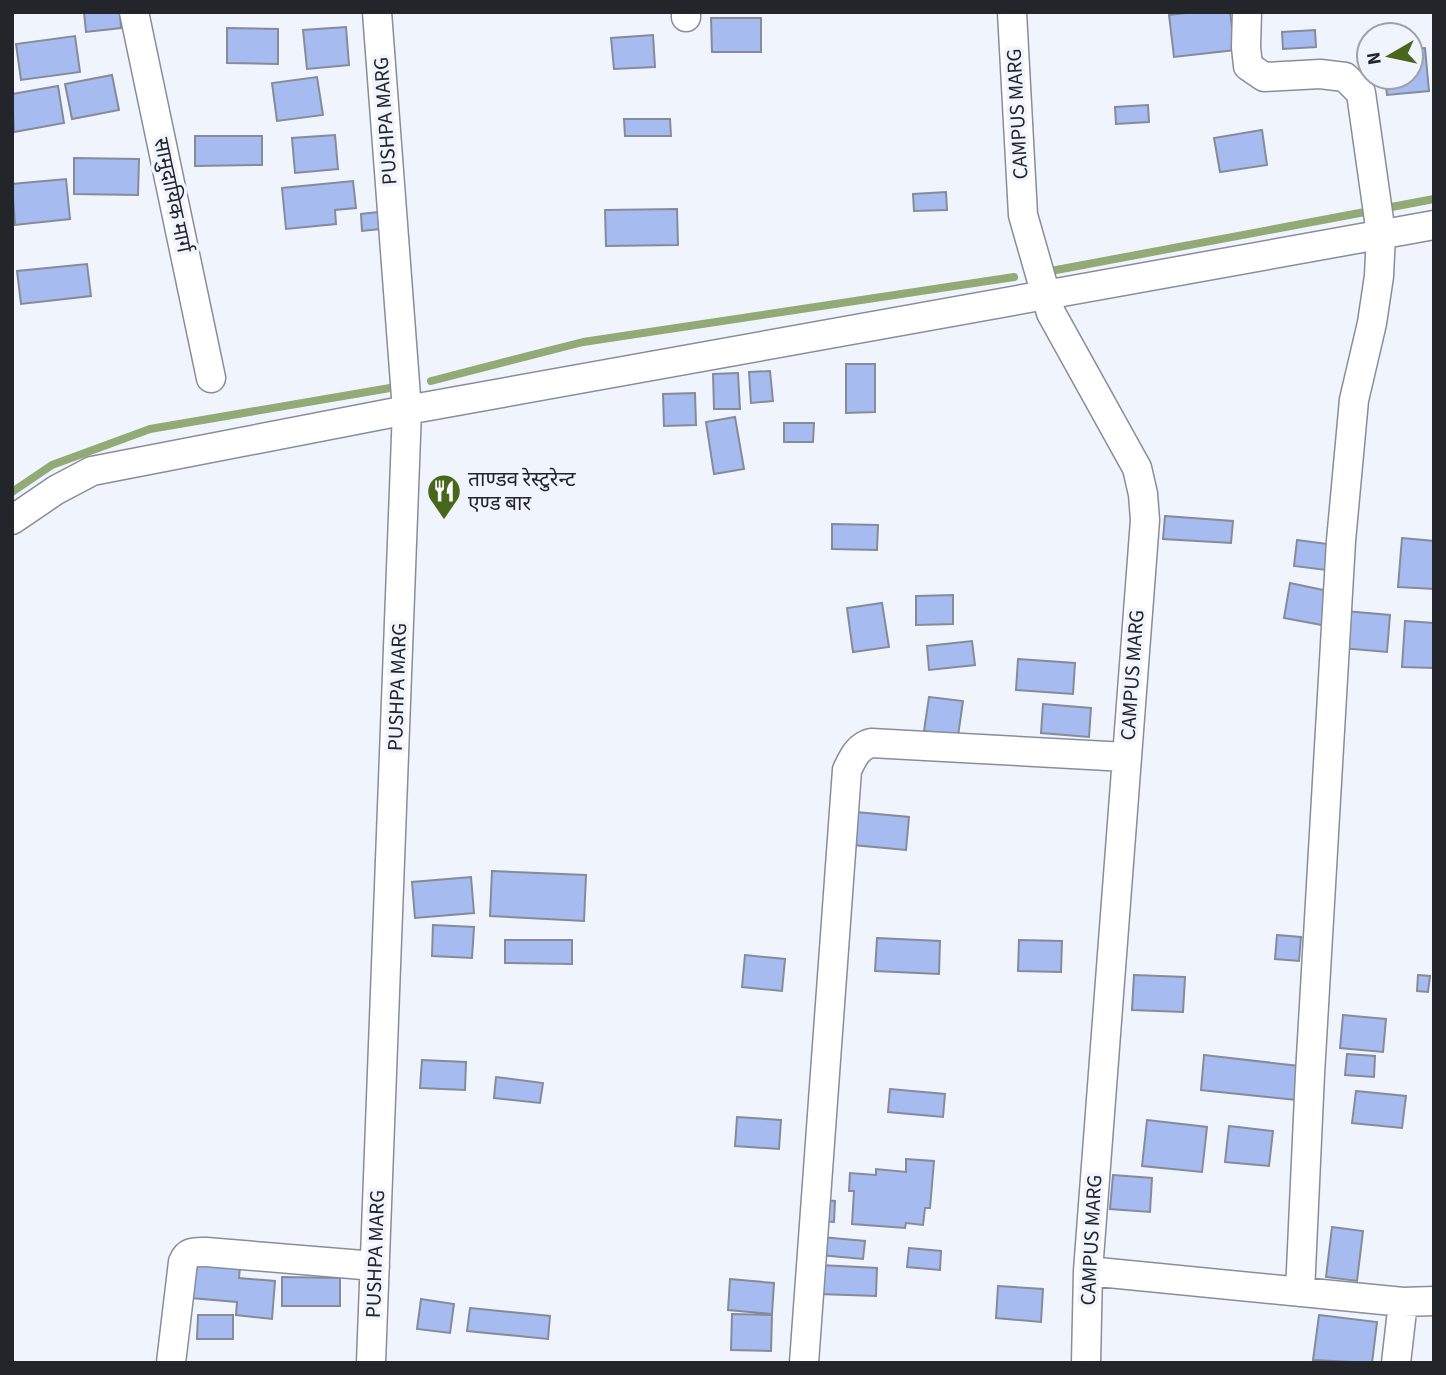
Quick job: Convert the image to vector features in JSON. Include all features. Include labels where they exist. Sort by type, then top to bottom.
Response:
[{"type":"street","name":"सामुदायिक मार्ग","points":[[134,12],[211,378]]},
{"type":"street","name":"PUSHPA MARG","points":[[371,1363],[407,410],[377,12]]},
{"type":"street","name":"CAMPUS MARG","points":[[1012,12],[1023,215],[1051,313],[1137,468],[1143,494],[1144,520],[1088,1271],[1086,1363]]},
{"type":"street","points":[[1247,12],[1248,66],[1264,77],[1320,74],[1345,77],[1361,93],[1381,234],[1379,276],[1372,323],[1354,400],[1341,541],[1300,1292]]},
{"type":"street","points":[[12,520],[56,490],[92,471],[407,410],[1434,225]]},
{"type":"street","points":[[804,1363],[847,770],[854,755],[863,746],[871,743],[1126,757]]},
{"type":"street","points":[[171,1363],[183,1262],[185,1256],[190,1253],[206,1252],[375,1266]]},
{"type":"street","points":[[1088,1271],[1403,1302],[1434,1301]]},
{"type":"street","points":[[1396,1363],[1403,1302]]},
{"type":"building","points":[[84,12],[120,12],[121,28],[86,32]]},
{"type":"building","points":[[1230,12],[1235,50],[1174,57],[1169,15]]},
{"type":"building","points":[[711,18],[761,18],[761,52],[712,52]]},
{"type":"building","points":[[346,27],[349,65],[307,69],[303,30]]},
{"type":"building","points":[[227,28],[278,29],[278,64],[227,63]]},
{"type":"building","points":[[1315,30],[1316,47],[1283,49],[1282,32]]},
{"type":"building","points":[[653,35],[655,67],[614,69],[611,38]]},
{"type":"building","points":[[75,36],[80,72],[21,80],[16,44]]},
{"type":"building","points":[[1425,48],[1429,91],[1387,95],[1387,91],[1425,91]]},
{"type":"building","points":[[112,75],[119,110],[72,119],[65,84]]},
{"type":"building","points":[[317,77],[323,115],[277,121],[272,83]]},
{"type":"building","points":[[58,86],[64,123],[14,132],[12,94]]},
{"type":"building","points":[[1148,105],[1149,122],[1116,124],[1115,107]]},
{"type":"building","points":[[624,119],[670,119],[671,136],[625,136]]},
{"type":"building","points":[[1262,130],[1267,165],[1220,172],[1214,138]]},
{"type":"building","points":[[335,135],[338,169],[295,173],[292,138]]},
{"type":"building","points":[[195,136],[262,136],[262,165],[195,166]]},
{"type":"building","points":[[74,158],[139,159],[138,195],[74,194]]},
{"type":"building","points":[[66,179],[70,219],[15,225],[12,184]]},
{"type":"building","points":[[353,181],[356,208],[335,210],[336,224],[286,229],[282,188]]},
{"type":"building","points":[[946,192],[947,210],[914,211],[913,194]]},
{"type":"building","points":[[677,209],[678,245],[606,246],[605,210]]},
{"type":"building","points":[[378,212],[380,229],[362,231],[361,214]]},
{"type":"building","points":[[87,264],[91,296],[21,304],[17,271]]},
{"type":"building","points":[[846,364],[875,364],[875,412],[846,413]]},
{"type":"building","points":[[770,371],[773,401],[751,403],[749,372]]},
{"type":"building","points":[[738,373],[740,409],[714,409],[713,374]]},
{"type":"building","points":[[695,393],[696,425],[664,426],[663,394]]},
{"type":"building","points":[[735,417],[744,469],[714,474],[706,422]]},
{"type":"building","points":[[784,423],[814,423],[813,442],[784,442]]},
{"type":"building","points":[[1165,516],[1233,521],[1231,543],[1163,539]]},
{"type":"building","points":[[832,524],[878,525],[877,550],[832,549]]},
{"type":"building","points":[[1402,538],[1434,541],[1434,589],[1398,587]]},
{"type":"building","points":[[1297,540],[1328,544],[1326,570],[1294,566]]},
{"type":"building","points":[[1290,583],[1328,591],[1322,625],[1284,618]]},
{"type":"building","points":[[953,595],[953,624],[916,625],[916,596]]},
{"type":"building","points":[[882,603],[889,647],[853,652],[847,608]]},
{"type":"building","points":[[1345,611],[1390,615],[1387,652],[1342,648]]},
{"type":"building","points":[[1405,621],[1434,623],[1434,668],[1402,667]]},
{"type":"building","points":[[972,641],[975,665],[929,670],[927,646]]},
{"type":"building","points":[[1018,659],[1075,663],[1073,694],[1016,690]]},
{"type":"building","points":[[929,697],[963,701],[958,736],[924,731]]},
{"type":"building","points":[[1043,704],[1091,708],[1089,737],[1041,733]]},
{"type":"building","points":[[856,812],[909,817],[906,850],[853,845]]},
{"type":"building","points":[[492,871],[586,875],[584,921],[490,916]]},
{"type":"building","points":[[471,877],[474,913],[415,918],[412,882]]},
{"type":"building","points":[[433,925],[474,927],[472,958],[432,956]]},
{"type":"building","points":[[1277,935],[1301,937],[1299,961],[1275,959]]},
{"type":"building","points":[[877,938],[940,941],[939,974],[875,971]]},
{"type":"building","points":[[505,940],[572,940],[572,964],[505,963]]},
{"type":"building","points":[[1019,940],[1062,941],[1061,972],[1018,971]]},
{"type":"building","points":[[745,955],[785,959],[782,991],[742,987]]},
{"type":"building","points":[[1134,975],[1185,977],[1183,1012],[1132,1010]]},
{"type":"building","points":[[1418,975],[1430,976],[1428,992],[1417,991]]},
{"type":"building","points":[[1343,1015],[1386,1019],[1383,1052],[1340,1048]]},
{"type":"building","points":[[1347,1054],[1375,1056],[1374,1077],[1345,1075]]},
{"type":"building","points":[[1204,1055],[1299,1066],[1296,1100],[1201,1090]]},
{"type":"building","points":[[422,1060],[466,1062],[465,1090],[420,1088]]},
{"type":"building","points":[[496,1077],[543,1083],[540,1103],[494,1098]]},
{"type":"building","points":[[890,1089],[945,1094],[943,1117],[888,1112]]},
{"type":"building","points":[[1356,1091],[1406,1096],[1402,1128],[1352,1123]]},
{"type":"building","points":[[737,1117],[781,1120],[779,1149],[735,1146]]},
{"type":"building","points":[[1147,1120],[1207,1127],[1202,1172],[1142,1166]]},
{"type":"building","points":[[1229,1126],[1273,1131],[1269,1166],[1225,1162]]},
{"type":"building","points":[[906,1159],[934,1161],[930,1208],[925,1208],[923,1225],[906,1223],[905,1228],[852,1224],[854,1191],[849,1191],[850,1173],[876,1175],[876,1169],[906,1172]]},
{"type":"building","points":[[1113,1175],[1152,1178],[1150,1212],[1110,1209]]},
{"type":"building","points":[[823,1200],[835,1201],[834,1222],[822,1221]]},
{"type":"building","points":[[1332,1227],[1363,1231],[1357,1281],[1326,1277]]},
{"type":"building","points":[[821,1237],[865,1241],[863,1259],[820,1255]]},
{"type":"building","points":[[909,1248],[941,1251],[940,1270],[907,1267]]},
{"type":"building","points":[[195,1262],[240,1267],[239,1278],[275,1281],[272,1319],[236,1315],[237,1302],[191,1298]]},
{"type":"building","points":[[820,1265],[877,1268],[876,1296],[819,1294]]},
{"type":"building","points":[[282,1277],[340,1278],[340,1306],[282,1306]]},
{"type":"building","points":[[730,1279],[774,1283],[772,1314],[728,1310]]},
{"type":"building","points":[[998,1286],[1043,1289],[1041,1322],[996,1318]]},
{"type":"building","points":[[421,1299],[454,1304],[450,1333],[417,1329]]},
{"type":"building","points":[[470,1308],[550,1316],[548,1339],[467,1331]]},
{"type":"building","points":[[732,1314],[772,1315],[771,1351],[731,1350]]},
{"type":"building","points":[[198,1315],[233,1315],[233,1339],[197,1339]]},
{"type":"building","points":[[1319,1315],[1377,1322],[1372,1363],[1313,1360]]},
{"type":"waterway","points":[[1051,271],[1434,199]]},
{"type":"waterway","points":[[431,381],[583,342],[1014,277]]},
{"type":"waterway","points":[[12,492],[52,465],[150,429],[390,388]]},
{"type":"place","name":"ताण्डव रेस्टुरेन्ट एण्ड बार","points":[[444,521]]}]
